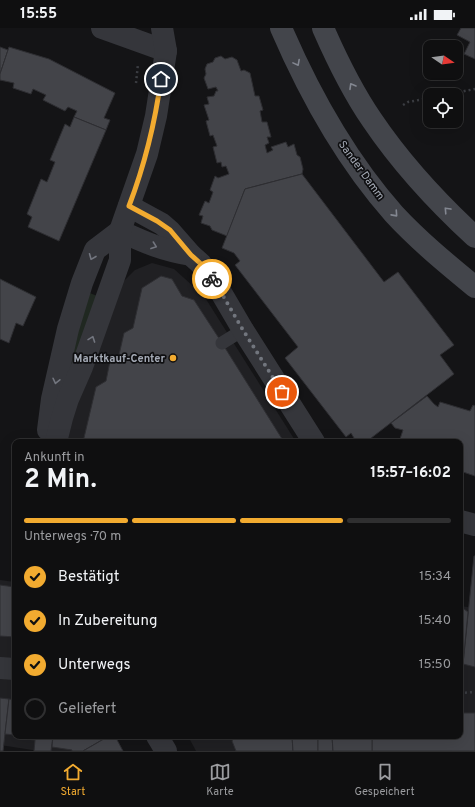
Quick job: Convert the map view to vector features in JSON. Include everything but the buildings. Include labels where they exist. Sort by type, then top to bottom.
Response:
[{"type":"main road","name":"Sander Damm","points":[[281,28],[313,94],[338,137],[366,179],[394,213],[424,244],[475,287]]},
{"type":"main road","points":[[323,28],[341,67],[372,120],[422,184],[475,237]]},
{"type":"street","points":[[102,28],[166,51]]},
{"type":"street","points":[[57,439],[66,405],[85,360],[120,260],[120,231],[149,146],[156,116],[166,51],[162,28]]},
{"type":"street","points":[[166,51],[178,28]]},
{"type":"street","points":[[129,206],[162,224],[201,264],[219,289],[243,330],[312,439]]},
{"type":"street","points":[[120,231],[151,246],[191,255]]},
{"type":"street","points":[[48,439],[52,399],[68,329],[82,283],[95,250],[120,231]]},
{"type":"street","points":[[463,522],[475,525]]},
{"type":"street","points":[[0,668],[12,669]]},
{"type":"street","points":[[159,739],[166,751]]},
{"type":"lane","points":[[222,343],[243,330]]},
{"type":"path","points":[[463,91],[475,89]]},
{"type":"path","points":[[403,105],[408,102],[423,99]]},
{"type":"path","points":[[463,693],[475,692]]},
{"type":"shaded area","name":"Marktkauf-Center","points":[[152,263],[174,269],[204,296],[294,439],[67,439],[70,423],[123,282],[135,270]]},
{"type":"shaded area","points":[[87,292],[100,297],[72,375],[65,373]]},
{"type":"shaded area","points":[[0,580],[12,582],[12,739],[106,739],[83,751],[39,751],[0,745]]},
{"type":"shaded area","points":[[463,606],[475,608],[475,751],[196,751],[190,739],[463,739]]},
{"type":"way so far","points":[[212,279],[282,392]]},
{"type":"place","name":"Marktkauf-Center","points":[[173,358]]},
{"type":"route","points":[[161,79],[156,116],[147,154],[129,206],[140,211],[170,230],[191,255],[201,264],[212,279]]}]
